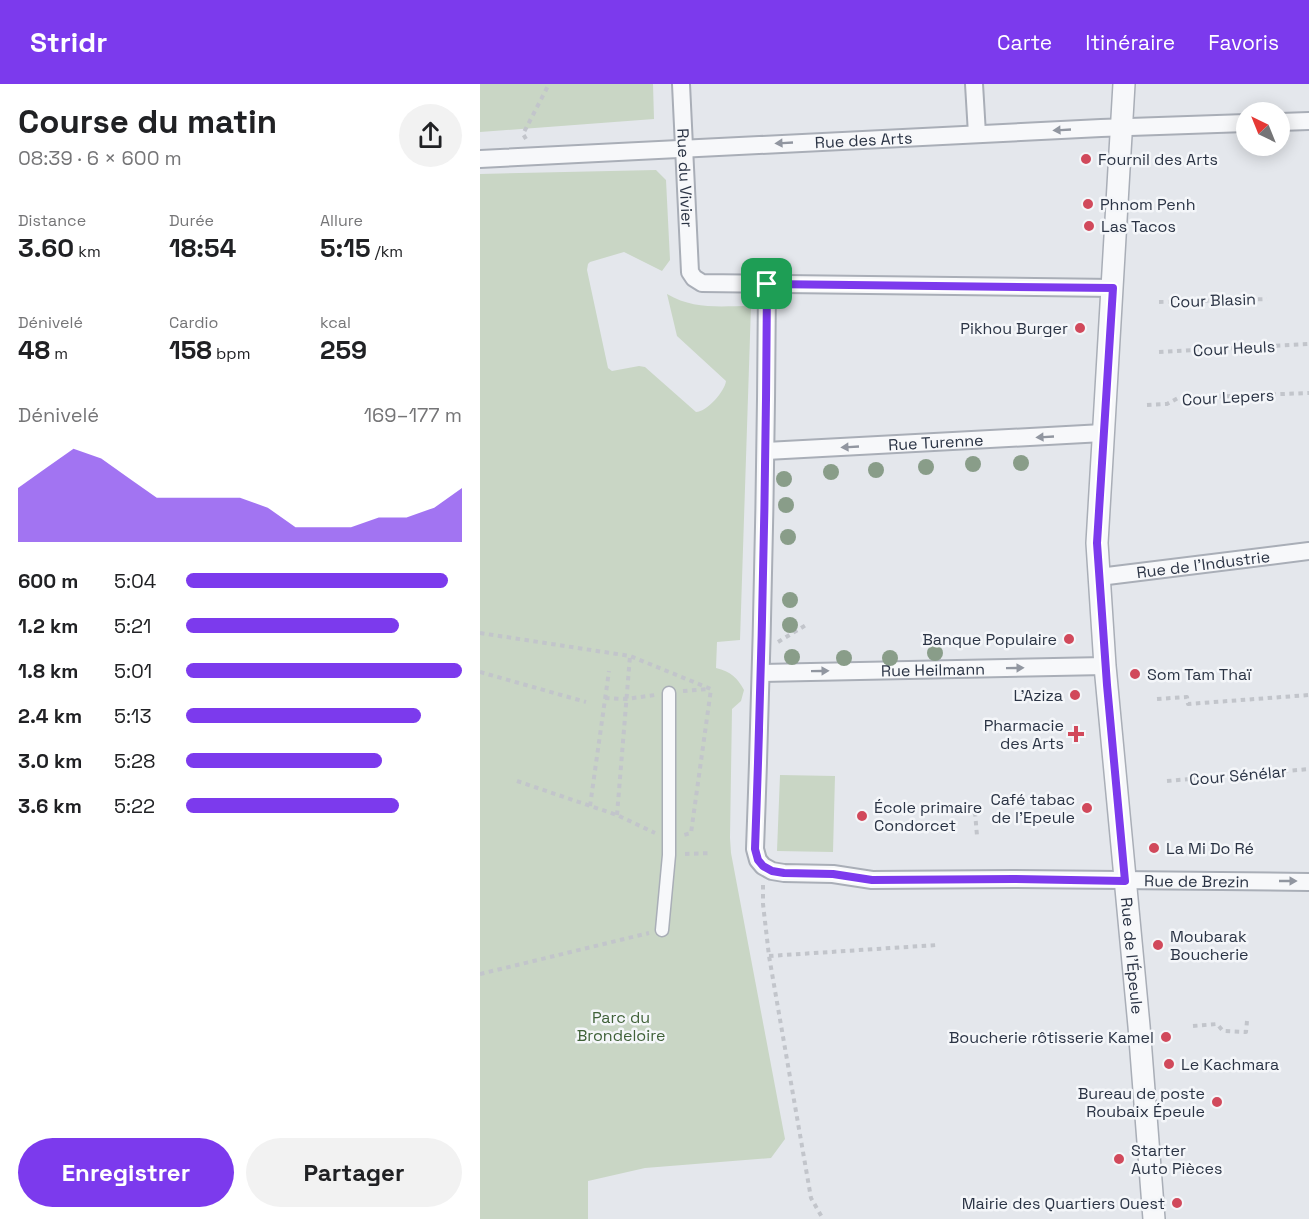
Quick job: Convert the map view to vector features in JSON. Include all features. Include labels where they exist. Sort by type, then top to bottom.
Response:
[{"type":"street","name":"Rue du Vivier","points":[[681,84],[686,148],[690,272],[694,278],[706,284],[767,284]]},
{"type":"street","points":[[974,84],[977,134]]},
{"type":"street","name":"Rue de l'Épeule","points":[[1124,84],[1097,543],[1105,666],[1139,1026],[1154,1219]]},
{"type":"street","points":[[1290,122],[1309,121]]},
{"type":"street","name":"Rue des Arts","points":[[480,159],[1236,123]]},
{"type":"street","points":[[763,866],[758,860],[755,849],[762,673],[767,284],[1113,288]]},
{"type":"street","name":"Rue Turenne","points":[[766,451],[1103,433]]},
{"type":"street","name":"Rue de l'Industrie","points":[[1099,577],[1309,551]]},
{"type":"street","name":"Rue Heilmann","points":[[762,673],[1105,666]]},
{"type":"street","points":[[662,930],[669,855],[669,693]]},
{"type":"street","name":"Rue de Brezin","points":[[763,866],[772,871],[784,873],[833,874],[872,880],[1309,882]]},
{"type":"path","points":[[530,157],[528,142],[523,135],[549,84]]},
{"type":"path","name":"Cour Blasin","points":[[1159,302],[1267,298]]},
{"type":"path","name":"Cour Heuls","points":[[1159,352],[1309,344]]},
{"type":"path","name":"Cour Lepers","points":[[1147,405],[1167,404],[1178,398],[1309,393]]},
{"type":"path","points":[[762,652],[806,625]]},
{"type":"path","points":[[480,633],[630,656],[711,689],[691,834],[669,840],[617,815],[517,781]]},
{"type":"path","points":[[617,815],[630,656]]},
{"type":"path","points":[[590,806],[609,671]]},
{"type":"path","points":[[480,672],[586,702]]},
{"type":"path","points":[[1157,699],[1187,697],[1188,704],[1309,695]]},
{"type":"path","name":"Cour Sénélar","points":[[1167,781],[1309,769]]},
{"type":"path","points":[[975,812],[977,836]]},
{"type":"path","points":[[669,855],[711,853]]},
{"type":"path","points":[[763,866],[763,904],[769,956],[812,1198],[823,1219]]},
{"type":"path","points":[[480,974],[662,930]]},
{"type":"path","points":[[769,956],[938,945]]},
{"type":"path","points":[[1193,1026],[1216,1024],[1222,1031],[1246,1032],[1246,1021]]},
{"type":"green space","points":[[480,84],[653,84],[654,119],[480,132]]},
{"type":"green space","name":"Parc du Brondeloire","points":[[656,170],[666,180],[670,260],[662,271],[624,252],[590,262],[587,270],[608,368],[612,371],[645,367],[696,412],[705,409],[715,400],[726,381],[677,336],[667,294],[697,305],[751,306],[740,640],[717,642],[716,668],[733,676],[744,690],[741,701],[732,709],[731,853],[785,1139],[771,1158],[645,1168],[588,1181],[588,1219],[480,1219],[480,174]]},
{"type":"green space","points":[[780,775],[835,776],[833,852],[777,851]]},
{"type":"place","name":"Fournil des Arts","points":[[1086,159]]},
{"type":"place","name":"Phnom Penh","points":[[1088,204]]},
{"type":"place","name":"Las Tacos","points":[[1089,226]]},
{"type":"place","name":"Pikhou Burger","points":[[1080,328]]},
{"type":"place","name":"Banque Populaire","points":[[1069,639]]},
{"type":"place","name":"Som Tam Thaï","points":[[1135,674]]},
{"type":"place","name":"L'Aziza","points":[[1075,695]]},
{"type":"place","name":"Pharmacie des Arts","points":[[1076,734]]},
{"type":"place","name":"Café tabac de l'Epeule","points":[[1087,808]]},
{"type":"place","name":"École primaire Condorcet","points":[[862,816]]},
{"type":"place","name":"La Mi Do Ré","points":[[1154,848]]},
{"type":"place","name":"Moubarak Boucherie","points":[[1158,945]]},
{"type":"place","name":"Boucherie rôtisserie Kamel","points":[[1166,1037]]},
{"type":"place","name":"Le Kachmara","points":[[1169,1064]]},
{"type":"place","name":"Bureau de poste Roubaix Épeule","points":[[1217,1102]]},
{"type":"place","name":"Starter Auto Pièces","points":[[1119,1159]]},
{"type":"place","name":"Mairie des Quartiers Ouest","points":[[1177,1203]]},
{"type":"route","points":[[767,284],[1113,288],[1097,543],[1125,881],[872,880],[833,874],[772,871],[758,860],[755,849],[762,673],[767,284]]}]
